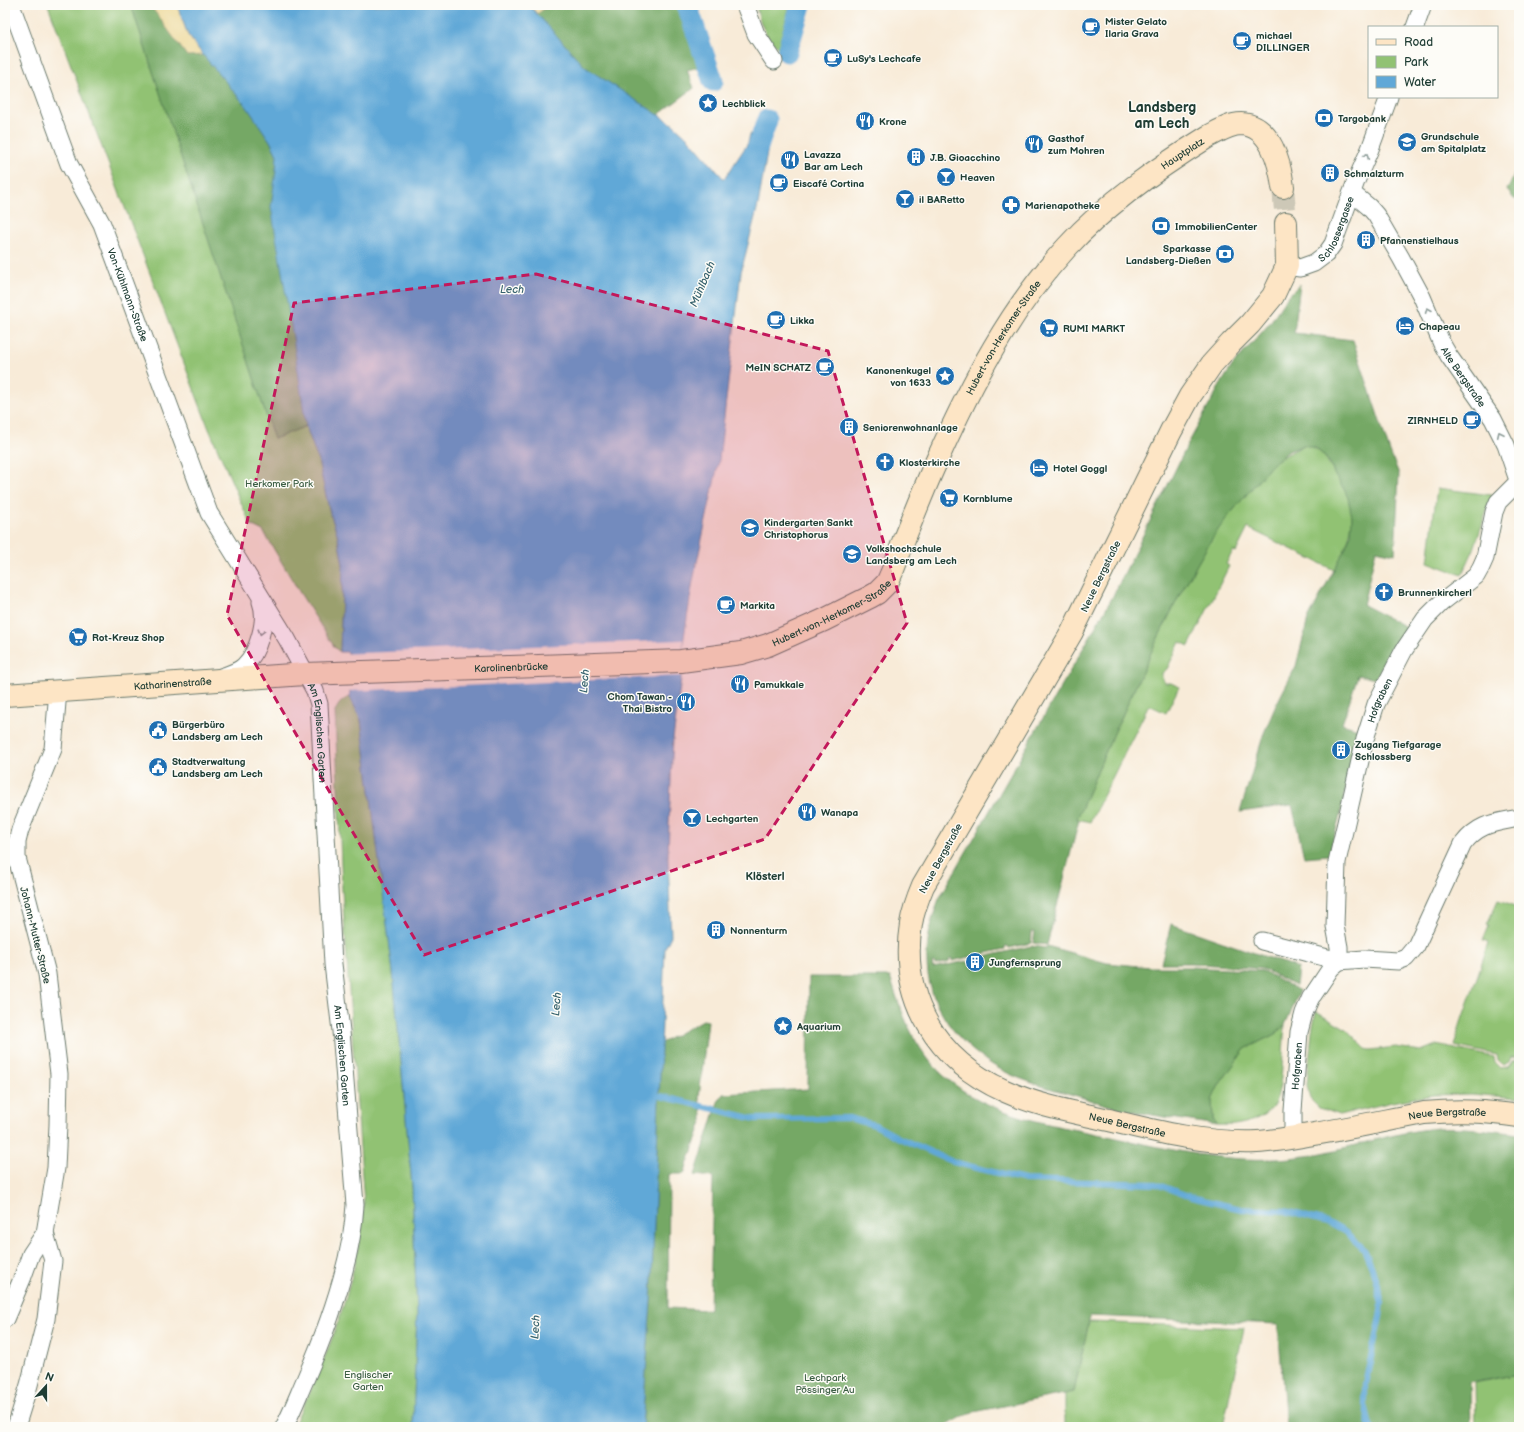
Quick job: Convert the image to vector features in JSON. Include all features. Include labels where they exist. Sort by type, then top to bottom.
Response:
[{"type":"main road","name":"Hauptplatz","points":[[1067,247],[1130,191],[1174,158],[1226,127],[1235,124],[1243,124],[1251,127],[1266,138],[1272,146],[1279,164],[1283,187]]},
{"type":"main road","name":"Neue Bergstraße","points":[[1286,223],[1287,266],[1272,296],[1265,306],[1212,364],[1190,396],[1171,431],[1072,632],[923,886],[915,907],[911,924],[909,964],[918,1004],[933,1033],[944,1048],[973,1074],[1004,1091],[1055,1108],[1170,1135],[1216,1141],[1257,1142],[1443,1111],[1483,1111],[1519,1116]]},
{"type":"main road","name":"Hubert-von-Herkomer-Straße","points":[[681,661],[741,653],[776,643],[831,617],[870,597],[882,589],[890,576],[936,461],[962,406],[997,341],[1028,296],[1067,247]]},
{"type":"main road","name":"Karolinenbrücke","points":[[340,673],[681,661]]},
{"type":"main road","name":"Katharinenstraße","points":[[5,695],[213,679],[340,673]]},
{"type":"street","name":"Von-Kühlmann-Straße","points":[[11,5],[68,164],[102,224],[209,513],[287,639],[305,674]]},
{"type":"street","points":[[745,5],[756,34],[774,61]]},
{"type":"street","points":[[1415,26],[1423,5]]},
{"type":"street","name":"Schlossergasse","points":[[1287,266],[1300,268],[1314,263],[1326,254],[1333,244],[1389,98]]},
{"type":"street","name":"Alte Bergstraße","points":[[1352,192],[1376,215],[1401,258],[1422,296],[1442,344],[1493,419],[1506,446],[1519,482]]},
{"type":"street","name":"Hofgraben","points":[[1293,1137],[1293,1110],[1298,1032],[1304,1013],[1312,996],[1331,968],[1339,961],[1339,947],[1335,926],[1337,862],[1365,739],[1376,704],[1404,650],[1425,619],[1441,603],[1476,576],[1484,558],[1494,512],[1498,502],[1519,482]]},
{"type":"street","name":"Von-Kühlmann-Straße","points":[[213,679],[233,673],[244,666],[258,642],[263,629],[264,614],[262,604],[252,581]]},
{"type":"street","name":"Am Englischen Garten","points":[[284,1427],[318,1352],[338,1290],[351,1242],[355,1205],[342,1038],[333,964],[319,704],[315,691],[305,674]]},
{"type":"street","name":"Johann-Mutter-Straße","points":[[16,1427],[46,1319],[53,1261],[45,1233],[56,1168],[59,1074],[47,974],[17,858],[17,842],[20,830],[53,749],[58,691]]},
{"type":"street","points":[[1262,941],[1339,961],[1364,959],[1398,961],[1406,958],[1416,946],[1464,844],[1470,835],[1484,826],[1519,818]]},
{"type":"street","name":"Johann-Mutter-Straße","points":[[5,1319],[22,1279],[30,1254],[45,1233]]},
{"type":"highlighted area","points":[[536,274],[828,351],[907,623],[765,839],[424,955],[227,615],[294,303]]},
{"type":"green space","name":"Herkomer Park","points":[[48,5],[131,5],[274,439],[306,426],[318,460],[330,513],[337,533],[343,565],[340,652],[335,648],[300,593],[263,531],[251,525],[241,503],[209,429]]},
{"type":"green space","points":[[131,5],[150,5],[187,56],[203,55],[247,107],[270,141],[277,155],[276,170],[293,337],[306,426],[274,439]]},
{"type":"green space","points":[[549,5],[685,5],[689,12],[703,66],[687,70],[694,88],[658,115],[585,67],[537,14]]},
{"type":"green space","points":[[756,5],[777,5],[789,9],[778,48],[763,28]]},
{"type":"green space","points":[[1519,169],[1519,200],[1514,199],[1507,190],[1514,175]]},
{"type":"green space","points":[[1300,284],[1294,333],[1353,340],[1390,452],[1399,474],[1395,554],[1376,550],[1363,605],[1406,627],[1375,679],[1358,675],[1342,724],[1358,729],[1340,816],[1329,855],[1304,857],[1292,805],[1240,812],[1264,733],[1276,705],[1296,666],[1308,619],[1345,549],[1351,534],[1352,517],[1348,498],[1344,489],[1335,476],[1330,463],[1323,455],[1316,448],[1304,445],[1289,451],[1277,460],[1225,520],[1211,540],[1180,594],[1155,644],[1105,753],[1077,819],[1079,820],[1047,945],[1033,943],[1035,932],[1032,932],[1031,943],[1009,948],[1008,946],[1005,946],[1005,949],[952,961],[952,958],[949,959],[949,962],[935,965],[935,963],[932,963],[933,968],[967,961],[975,968],[982,964],[984,957],[1031,946],[1046,948],[1047,946],[1107,963],[1150,967],[1191,967],[1263,971],[1300,991],[1285,1025],[1275,1034],[1245,1049],[1219,1085],[1212,1100],[1213,1119],[1216,1125],[1113,1107],[1025,1081],[985,1060],[956,1034],[936,1001],[930,983],[927,964],[927,947],[931,923],[939,899],[1112,598],[1188,444],[1219,387],[1232,366],[1269,324],[1287,297]]},
{"type":"green space","points":[[1304,445],[1315,449],[1324,456],[1347,494],[1351,507],[1352,516],[1350,535],[1334,570],[1248,528],[1236,552],[1233,551],[1226,564],[1229,566],[1189,646],[1180,642],[1167,669],[1162,673],[1162,678],[1165,683],[1171,683],[1179,687],[1166,713],[1149,705],[1090,822],[1077,819],[1105,753],[1155,644],[1180,594],[1211,540],[1225,520],[1269,468],[1277,460]]},
{"type":"green space","points":[[1437,488],[1492,495],[1474,549],[1462,575],[1428,562]]},
{"type":"green space","name":"Englischer Garten","points":[[350,697],[361,720],[377,841],[393,972],[412,1186],[417,1313],[413,1427],[293,1427],[329,1346],[348,1291],[355,1263],[364,1204],[342,890],[335,711],[344,699]]},
{"type":"green space","points":[[1498,900],[1519,907],[1519,1058],[1511,1057],[1509,1062],[1503,1065],[1498,1061],[1497,1055],[1454,1046],[1488,942],[1483,940],[1489,925],[1487,924]]},
{"type":"green space","points":[[1171,924],[1298,968],[1296,986],[1263,969],[1191,963],[1161,963]]},
{"type":"green space","name":"Lechpark Pössinger Au","points":[[809,977],[890,977],[904,1017],[917,1043],[934,1066],[944,1076],[962,1090],[981,1101],[1002,1110],[1067,1128],[1201,1155],[1245,1159],[1291,1158],[1310,1155],[1419,1130],[1438,1128],[1468,1128],[1519,1134],[1519,1372],[1513,1375],[1470,1383],[1471,1427],[1286,1427],[1278,1324],[1090,1316],[1074,1392],[969,1413],[944,1427],[642,1427],[651,1301],[661,1043],[703,1020],[708,1021],[699,1097],[702,1122],[684,1174],[669,1174],[668,1308],[710,1310],[713,1177],[695,1175],[718,1102],[723,1094],[808,1089]]},
{"type":"green space","points":[[1316,1011],[1345,1028],[1366,1049],[1370,1050],[1396,1047],[1421,1051],[1436,1045],[1494,1057],[1495,1063],[1500,1068],[1508,1067],[1513,1060],[1519,1060],[1519,1098],[1471,1094],[1433,1095],[1392,1102],[1339,1115],[1319,1108],[1310,1099],[1307,1085],[1312,1031]]},
{"type":"green space","points":[[1285,1025],[1279,1089],[1274,1104],[1264,1115],[1250,1122],[1234,1125],[1216,1125],[1213,1119],[1212,1100],[1219,1085],[1245,1049],[1275,1034]]},
{"type":"green space","points":[[1089,1322],[1244,1328],[1223,1427],[1065,1427],[1065,1394],[1074,1392]]},
{"type":"green space","points":[[1519,1372],[1519,1427],[1476,1427],[1475,1383],[1513,1375]]},
{"type":"sand","points":[[150,5],[177,5],[188,35],[203,55],[187,56]]},
{"type":"sand","points":[[529,5],[549,5],[537,14]]},
{"type":"water","name":"Lech","points":[[177,5],[529,5],[585,67],[674,125],[689,139],[723,178],[725,178],[748,143],[750,134],[762,137],[769,141],[758,205],[741,272],[719,460],[693,581],[682,650],[681,679],[673,739],[668,858],[671,936],[665,948],[651,1301],[642,1427],[413,1427],[417,1313],[412,1186],[393,972],[361,720],[350,697],[348,652],[340,652],[343,564],[337,533],[330,513],[318,460],[306,426],[293,337],[271,207],[277,155],[270,141],[247,107],[188,35]]},
{"type":"pier","points":[[683,640],[681,676],[347,691],[346,654],[339,654]]},
{"type":"waterway","points":[[687,5],[713,81]]},
{"type":"waterway","name":"Mühlbach","points":[[787,52],[801,5]]},
{"type":"waterway","name":"Mühlbach","points":[[752,165],[767,120]]},
{"type":"waterway","points":[[652,1094],[755,1119],[849,1118],[875,1125],[897,1137],[953,1162],[1025,1180],[1156,1184],[1191,1197],[1241,1209],[1285,1211],[1327,1222],[1345,1232],[1364,1249],[1372,1268],[1382,1303],[1365,1384],[1365,1405],[1369,1422],[1372,1427]]},
{"type":"tunnel","points":[[1283,187],[1286,223]]},
{"type":"place","name":"Mister Gelato Ilaria Grava","points":[[1091,27]]},
{"type":"place","name":"michael DILLINGER","points":[[1242,41]]},
{"type":"place","name":"LuSy's Lechcafe","points":[[833,58]]},
{"type":"place","name":"Lechblick","points":[[708,103]]},
{"type":"place","name":"Targobank","points":[[1324,118]]},
{"type":"place","name":"Krone","points":[[865,121]]},
{"type":"place","name":"Grundschule am Spitalplatz","points":[[1407,142]]},
{"type":"place","name":"Gasthof zum Mohren","points":[[1034,144]]},
{"type":"place","name":"J.B. Gioacchino","points":[[916,157]]},
{"type":"place","name":"Lavazza Bar am Lech","points":[[790,160]]},
{"type":"place","name":"Schmalzturm","points":[[1330,173]]},
{"type":"place","name":"Heaven","points":[[946,177]]},
{"type":"place","name":"Eiscafé Cortina","points":[[779,183]]},
{"type":"place","name":"il BARetto","points":[[905,199]]},
{"type":"place","name":"Marienapotheke","points":[[1011,205]]},
{"type":"place","name":"ImmobilienCenter","points":[[1161,226]]},
{"type":"place","name":"Pfannenstielhaus","points":[[1366,240]]},
{"type":"place","name":"Sparkasse Landsberg-Dießen","points":[[1225,254]]},
{"type":"place","name":"Likka","points":[[776,320]]},
{"type":"place","name":"Chapeau","points":[[1405,326]]},
{"type":"place","name":"RUMI MARKT","points":[[1049,328]]},
{"type":"place","name":"MeIN SCHATZ","points":[[825,367]]},
{"type":"place","name":"Kanonenkugel von 1633","points":[[945,376]]},
{"type":"place","name":"ZIRNHELD","points":[[1472,420]]},
{"type":"place","name":"Seniorenwohnanlage","points":[[849,427]]},
{"type":"place","name":"Klosterkirche","points":[[885,462]]},
{"type":"place","name":"Hotel Goggl","points":[[1039,468]]},
{"type":"place","name":"Kornblume","points":[[949,498]]},
{"type":"place","name":"Kindergarten Sankt Christophorus","points":[[750,528]]},
{"type":"place","name":"Volkshochschule Landsberg am Lech","points":[[852,554]]},
{"type":"place","name":"Brunnenkircherl","points":[[1384,592]]},
{"type":"place","name":"Markita","points":[[726,605]]},
{"type":"place","name":"Rot-Kreuz Shop","points":[[78,637]]},
{"type":"place","name":"Pamukkale","points":[[740,684]]},
{"type":"place","name":"Chom Tawan - Thai Bistro","points":[[686,702]]},
{"type":"place","name":"Bürgerbüro Landsberg am Lech","points":[[158,730]]},
{"type":"place","name":"Zugang Tiefgarage Schlossberg","points":[[1341,750]]},
{"type":"place","name":"Stadtverwaltung Landsberg am Lech","points":[[158,767]]},
{"type":"place","name":"Wanapa","points":[[807,812]]},
{"type":"place","name":"Lechgarten","points":[[692,818]]},
{"type":"place","name":"Nonnenturm","points":[[716,930]]},
{"type":"place","name":"Jungfernsprung","points":[[975,962]]},
{"type":"place","name":"Aquarium","points":[[783,1026]]},
{"type":"district","name":"Landsberg am Lech","points":[[1162,116]]},
{"type":"district","name":"Klösterl","points":[[765,876]]}]
